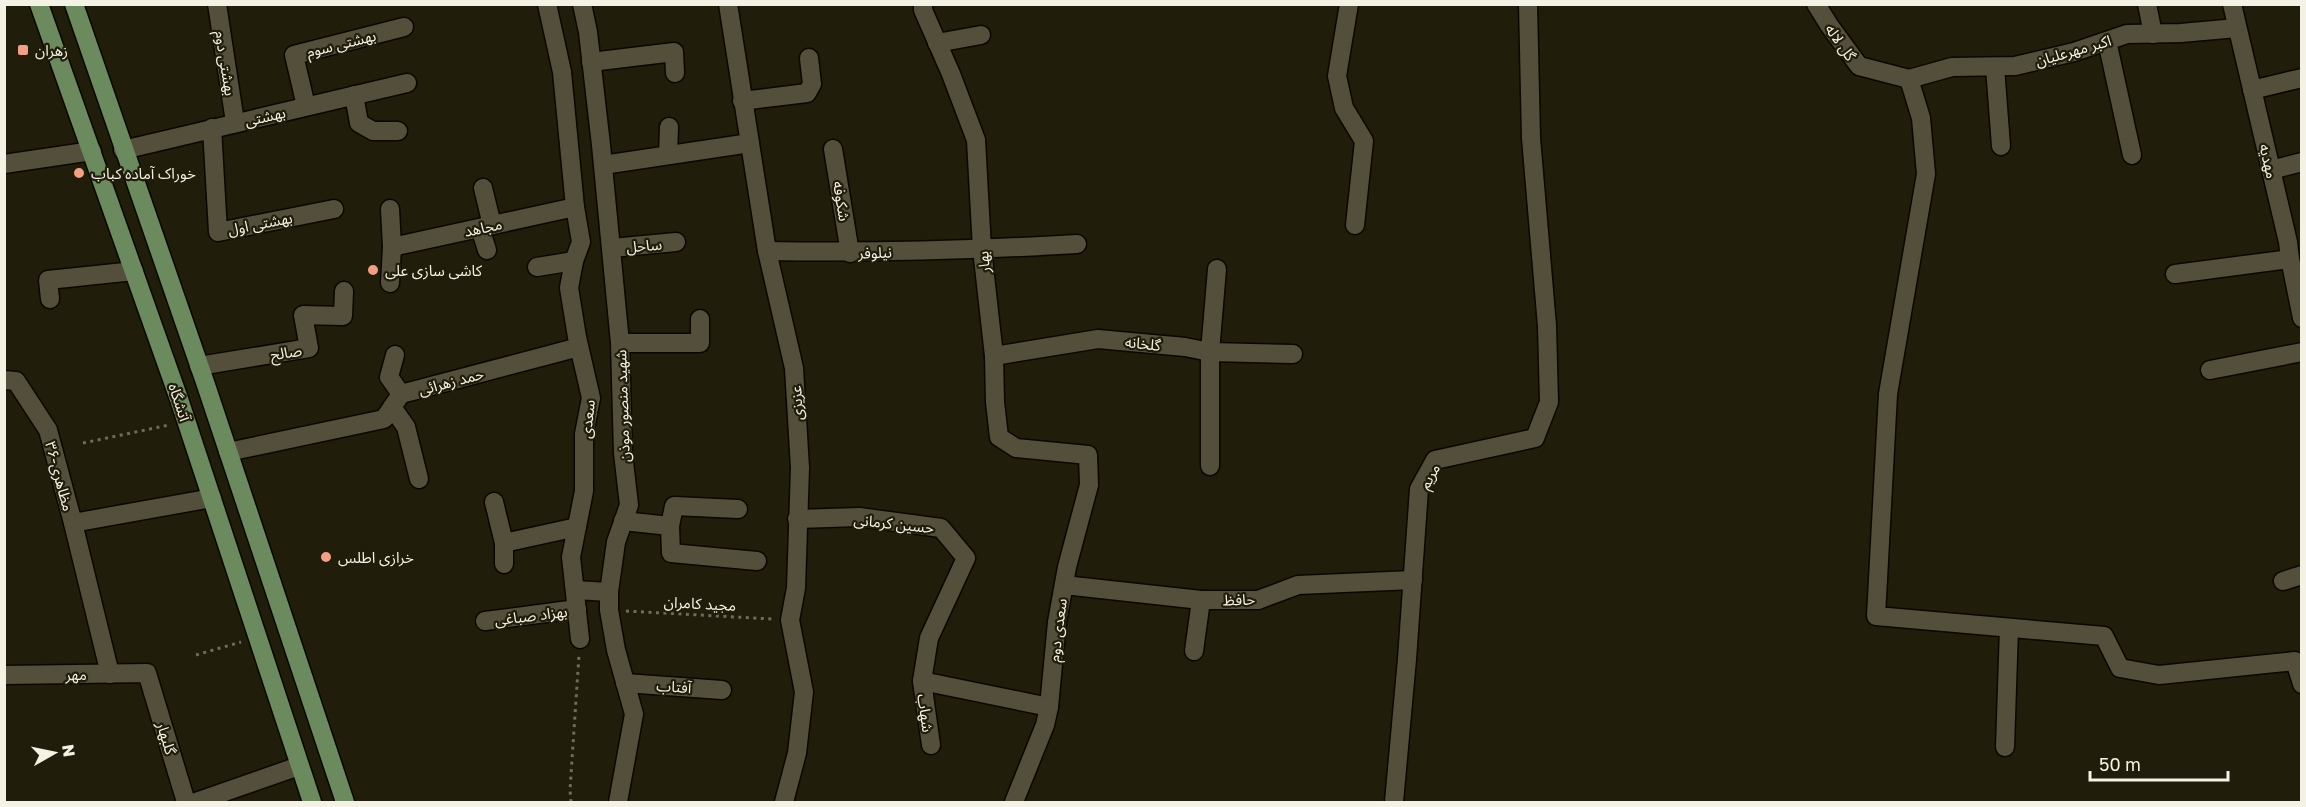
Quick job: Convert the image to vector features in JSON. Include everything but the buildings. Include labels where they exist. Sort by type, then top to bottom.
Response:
[{"type":"main road","name":"آتشگاه","points":[[39,4],[187,422],[312,802]]},
{"type":"main road","name":"آتشگاه","points":[[74,4],[199,366],[345,802]]},
{"type":"main road","points":[[199,459],[207,467],[220,467],[226,461],[228,452]]},
{"type":"main road","points":[[227,546],[234,532],[240,527],[248,529],[256,536]]},
{"type":"street","name":"بهشتی دوم","points":[[217,4],[235,122]]},
{"type":"street","name":"سعدی","points":[[547,4],[562,72],[575,207],[581,242],[574,261],[569,288],[591,398],[584,434],[584,491],[571,557],[580,639]]},
{"type":"street","name":"شهید منصور موذن","points":[[582,4],[591,62],[612,248],[620,343],[623,453],[629,506],[616,542],[609,601],[616,650],[634,714],[618,802]]},
{"type":"street","name":"عزیزی","points":[[728,4],[767,251],[794,368],[800,468],[796,588],[790,620],[804,692],[797,753],[784,802]]},
{"type":"street","name":"بهار","points":[[923,4],[923,10],[976,140],[982,249],[994,356],[995,402],[999,437],[1016,448],[1088,455]]},
{"type":"street","points":[[1349,4],[1337,76],[1344,108],[1364,141],[1355,225]]},
{"type":"street","name":"مریم","points":[[1394,802],[1419,489],[1435,460],[1535,438],[1549,402],[1547,326],[1531,138],[1528,4]]},
{"type":"street","name":"گل لاله","points":[[1816,4],[1828,25],[1859,66],[1909,79]]},
{"type":"street","points":[[2147,4],[2153,34]]},
{"type":"street","name":"مهدیه","points":[[2232,4],[2271,170],[2293,246],[2301,318]]},
{"type":"street","name":"بهشتی سوم","points":[[306,106],[294,55],[404,27]]},
{"type":"street","name":"اکبر مهرعلیان","points":[[1909,79],[1952,67],[2015,66],[2074,52],[2127,34],[2237,28]]},
{"type":"street","points":[[937,43],[981,35]]},
{"type":"street","points":[[2107,41],[2132,155]]},
{"type":"street","points":[[591,62],[675,52],[675,73]]},
{"type":"street","points":[[742,101],[807,93],[812,84],[809,58]]},
{"type":"street","points":[[1995,67],[2001,146]]},
{"type":"street","points":[[2252,90],[2301,78]]},
{"type":"street","points":[[1909,79],[1921,118],[1926,174],[1888,394],[1876,616],[2104,636],[2120,668],[2159,675],[2295,661],[2301,684]]},
{"type":"street","name":"بهشتی","points":[[123,150],[407,83]]},
{"type":"street","points":[[354,95],[359,123],[373,131],[398,131]]},
{"type":"street","points":[[668,155],[669,127]]},
{"type":"street","name":"بهشتی اول","points":[[212,128],[218,232],[334,209]]},
{"type":"street","points":[[603,165],[750,143]]},
{"type":"street","name":"شکوفه","points":[[833,149],[850,253]]},
{"type":"street","points":[[4,164],[92,151]]},
{"type":"street","points":[[2271,170],[2301,162]]},
{"type":"street","points":[[483,188],[487,250]]},
{"type":"street","name":"مجاهد","points":[[392,247],[575,207]]},
{"type":"street","points":[[390,209],[392,247],[390,283]]},
{"type":"street","name":"ساحل","points":[[612,248],[676,242]]},
{"type":"street","name":"نیلوفر","points":[[767,251],[850,253],[1077,244]]},
{"type":"street","points":[[2175,274],[2293,246]]},
{"type":"street","points":[[537,267],[574,261]]},
{"type":"street","points":[[1210,466],[1210,352],[1217,269]]},
{"type":"street","points":[[50,299],[48,280],[134,271]]},
{"type":"street","name":"صالح","points":[[199,366],[309,348],[303,315],[343,316],[344,291]]},
{"type":"street","points":[[620,343],[700,343],[700,319]]},
{"type":"street","name":"گلخانه","points":[[994,356],[1098,339],[1185,347],[1210,352],[1293,354]]},
{"type":"street","name":"حمد زهرائی","points":[[228,452],[384,419],[397,400],[579,347]]},
{"type":"street","points":[[2210,370],[2301,352]]},
{"type":"street","points":[[395,355],[389,377],[406,427],[419,479]]},
{"type":"street","name":"۳۶-مظاهری","points":[[4,380],[16,381],[48,430],[73,523],[212,498]]},
{"type":"street","name":"سعدی دوم","points":[[1014,802],[1045,725],[1049,707],[1057,622],[1089,485],[1088,455]]},
{"type":"street","points":[[494,502],[504,543],[504,564]]},
{"type":"street","points":[[738,509],[674,506],[669,526],[671,553],[757,561]]},
{"type":"street","name":"حسین کرمانی","points":[[798,519],[859,517],[941,528],[966,558],[929,638],[922,681]]},
{"type":"street","points":[[623,521],[669,526]]},
{"type":"street","points":[[73,523],[110,674]]},
{"type":"street","points":[[504,543],[577,527]]},
{"type":"street","points":[[2283,581],[2301,575]]},
{"type":"street","name":"حافظ","points":[[1064,585],[1201,600],[1258,600],[1298,585],[1413,580]]},
{"type":"street","points":[[574,590],[609,601]]},
{"type":"street","points":[[1194,651],[1201,600]]},
{"type":"street","name":"بهزاد صباغی","points":[[485,621],[577,609]]},
{"type":"street","points":[[2005,747],[2009,628]]},
{"type":"street","name":"مهر","points":[[4,675],[147,673]]},
{"type":"street","name":"گلبهار","points":[[147,673],[186,802]]},
{"type":"street","points":[[922,681],[1049,707]]},
{"type":"street","name":"شهاب","points":[[922,681],[931,745]]},
{"type":"street","name":"آفتاب","points":[[625,683],[722,690]]},
{"type":"street","points":[[196,802],[299,766]]},
{"type":"path","points":[[83,443],[187,422]]},
{"type":"path","name":"مجید کامران","points":[[609,601],[790,620]]},
{"type":"path","points":[[196,655],[257,637]]},
{"type":"path","points":[[571,802],[580,639]]},
{"type":"place","name":"زهران","points":[[23,50]]},
{"type":"place","name":"خوراک آماده کباب","points":[[79,173]]},
{"type":"place","name":"کاشی سازی علی","points":[[373,270]]},
{"type":"place","name":"خرازی اطلس","points":[[326,557]]}]
